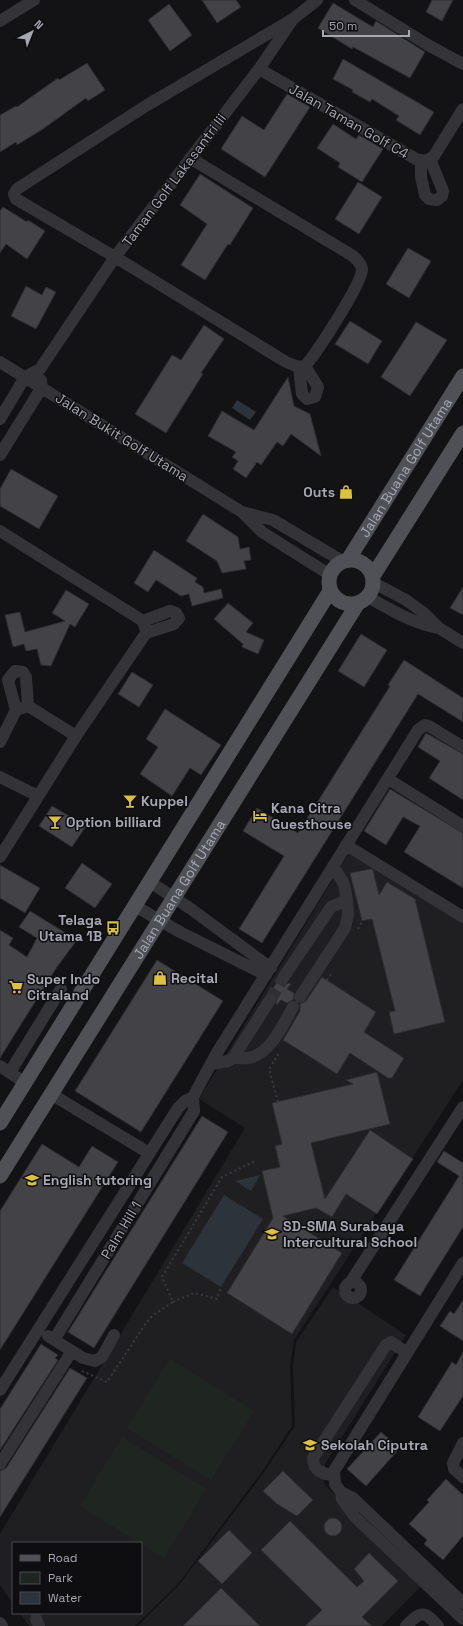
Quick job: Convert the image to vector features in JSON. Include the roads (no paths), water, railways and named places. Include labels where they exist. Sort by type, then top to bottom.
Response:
[{"type":"main road","name":"Jalan Buana Golf Utama","points":[[345,560],[463,376]]},
{"type":"main road","name":"Jalan Buana Golf Utama","points":[[373,579],[463,433]]},
{"type":"main road","points":[[345,560],[355,560],[366,565],[373,579],[372,591],[363,600],[345,604],[334,597],[330,591],[328,583],[330,575],[336,565],[345,560]]},
{"type":"main road","name":"Jalan Buana Golf Utama","points":[[0,1123],[330,591]]},
{"type":"main road","name":"Jalan Buana Golf Utama","points":[[0,1176],[363,600]]},
{"type":"street","points":[[0,21],[34,0]]},
{"type":"street","name":"Taman Golf Lakasantri Iii","points":[[26,377],[40,369],[115,257],[259,69],[293,19],[317,0]]},
{"type":"street","points":[[355,0],[428,45],[463,64]]},
{"type":"street","points":[[190,158],[353,256],[360,263],[362,270],[360,277],[345,306],[302,366],[286,362],[115,257],[16,199],[14,194],[22,186],[144,108],[293,19]]},
{"type":"street","name":"Jalan Taman Golf C4","points":[[259,69],[416,159],[426,160],[438,151],[463,109]]},
{"type":"street","name":"Jalan Bukit Golf Utama","points":[[0,362],[242,512],[262,532],[330,575]]},
{"type":"street","points":[[0,455],[42,387],[40,369]]},
{"type":"street","points":[[0,419],[26,377]]},
{"type":"street","name":"Jalan Bukit Golf Utama","points":[[242,512],[273,520],[345,560]]},
{"type":"street","points":[[0,531],[144,627],[0,857]]},
{"type":"street","points":[[373,579],[424,612],[439,628],[463,643]]},
{"type":"street","points":[[363,600],[421,625],[439,628]]},
{"type":"street","points":[[0,742],[16,710],[8,680],[15,671],[23,672],[26,677],[28,706]]},
{"type":"street","points":[[28,706],[76,736]]},
{"type":"street","points":[[16,710],[28,706]]},
{"type":"street","name":"Palm Hill 1","points":[[54,1340],[194,1111],[193,1098],[213,1060],[418,730],[425,725],[463,747]]},
{"type":"street","points":[[0,777],[38,796]]},
{"type":"street","points":[[388,779],[463,826]]},
{"type":"street","points":[[346,845],[463,917]]},
{"type":"street","points":[[213,1060],[228,1061],[233,1058],[251,1057],[263,1051],[276,1035],[345,928],[348,915],[344,884],[333,866]]},
{"type":"street","points":[[150,882],[174,898],[268,971]]},
{"type":"street","points":[[283,978],[331,907],[347,900]]},
{"type":"street","points":[[135,906],[160,921],[268,971]]},
{"type":"street","points":[[25,1082],[5,1069],[32,1035],[61,989]]},
{"type":"street","points":[[233,1058],[270,1000]]},
{"type":"street","points":[[32,1035],[48,1045]]},
{"type":"street","points":[[51,1094],[149,1153]]},
{"type":"street","name":"Palm Hill 1","points":[[0,1390],[178,1108],[185,1101],[193,1098]]},
{"type":"street","points":[[350,1283],[463,1107]]},
{"type":"street","points":[[463,1263],[334,1471],[335,1484],[341,1492],[353,1498],[463,1603]]},
{"type":"street","points":[[39,1330],[89,1360],[99,1360],[114,1335]]},
{"type":"street","points":[[334,1476],[319,1472],[313,1465],[313,1458],[386,1345],[392,1342],[407,1353]]},
{"type":"street","points":[[0,1464],[72,1351]]},
{"type":"street","points":[[463,1443],[452,1463],[454,1469],[463,1477]]},
{"type":"street","points":[[341,1492],[342,1499],[355,1517],[463,1619]]},
{"type":"street","points":[[406,1626],[415,1616],[422,1614],[428,1615],[438,1626]]},
{"type":"water","points":[[237,400],[256,412],[250,420],[232,408]]},
{"type":"water","points":[[260,1175],[251,1191],[235,1181]]},
{"type":"water","points":[[224,1195],[263,1219],[221,1287],[182,1263]]},
{"type":"tunnel","points":[[270,1000],[283,978]]},
{"type":"place","name":"Outs","points":[[346,492]]},
{"type":"place","name":"Kuppel","points":[[130,801]]},
{"type":"place","name":"Kana Citra Guesthouse","points":[[260,816]]},
{"type":"place","name":"Option billiard","points":[[55,822]]},
{"type":"place","name":"Telaga Utama 1B","points":[[113,928]]},
{"type":"place","name":"Recital","points":[[160,978]]},
{"type":"place","name":"Super Indo Citraland","points":[[16,987]]},
{"type":"place","name":"English tutoring","points":[[32,1180]]},
{"type":"place","name":"SD-SMA Surabaya Intercultural School","points":[[272,1234]]},
{"type":"place","name":"Sekolah Ciputra","points":[[310,1445]]}]
